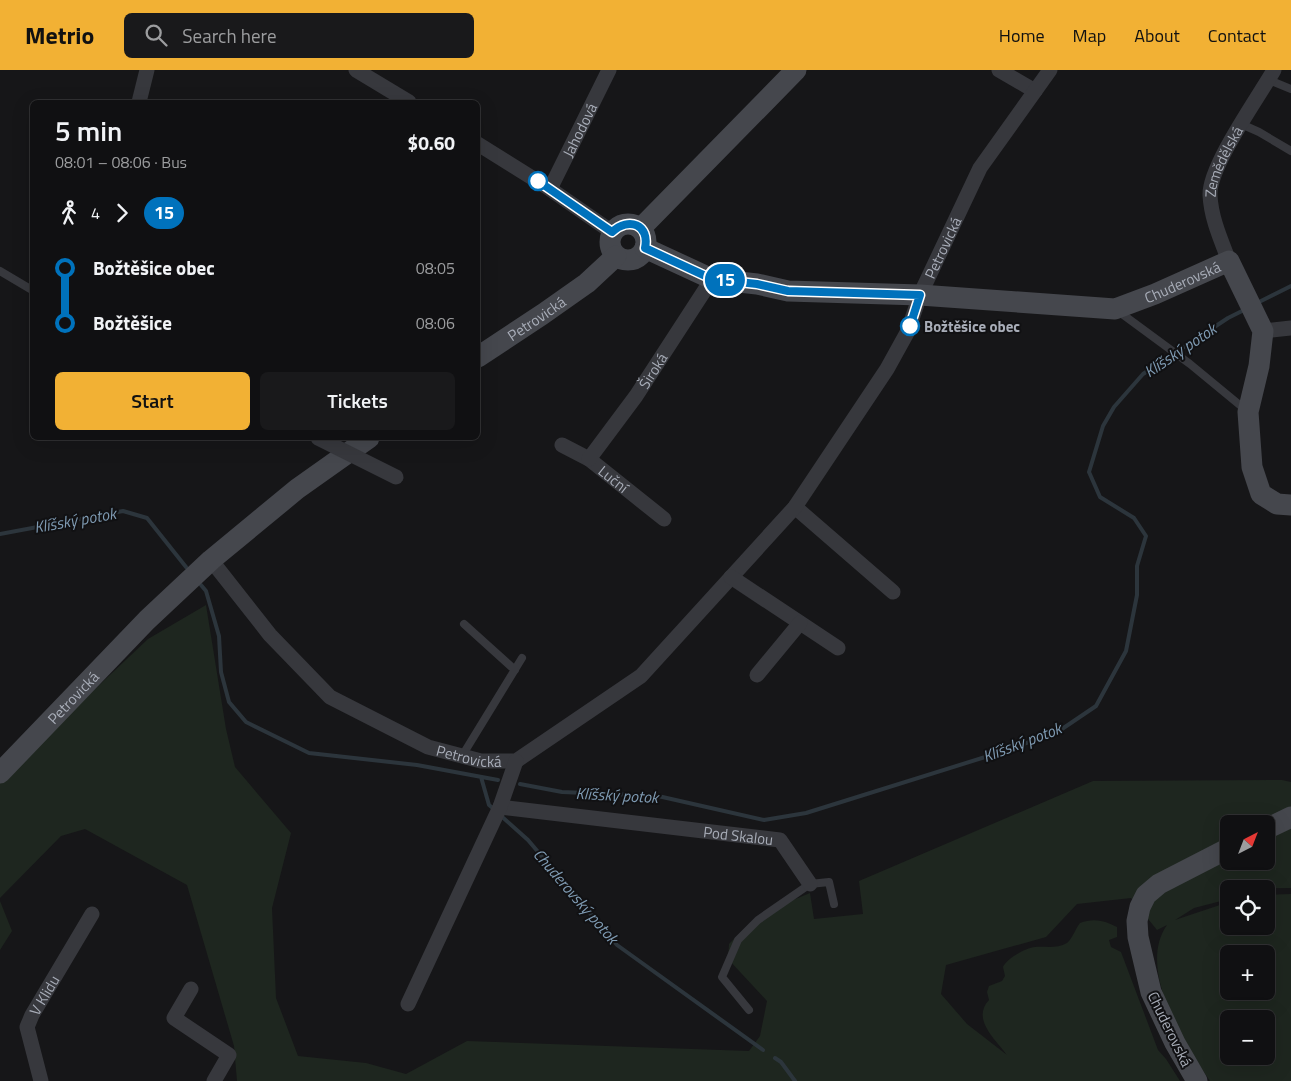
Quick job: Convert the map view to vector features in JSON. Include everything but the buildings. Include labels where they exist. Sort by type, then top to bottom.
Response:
[{"type":"street","points":[[140,100],[147,70]]},
{"type":"street","points":[[356,70],[406,100]]},
{"type":"street","name":"Jahodová","points":[[550,189],[609,70]]},
{"type":"street","points":[[796,70],[643,238],[641,254],[629,260],[616,256],[610,244],[612,232],[618,226],[626,223],[634,224],[643,238],[712,279],[757,284],[788,291],[920,295]]},
{"type":"street","points":[[998,70],[1035,91]]},
{"type":"street","name":"Petrovická","points":[[211,560],[270,635],[330,696],[428,746],[481,761],[516,761],[641,676],[795,507],[887,369],[908,331],[920,295],[980,168],[1050,70]]},
{"type":"street","name":"Zemědělská","points":[[1229,261],[1216,226],[1210,195],[1211,186],[1226,150],[1271,75]]},
{"type":"street","points":[[480,145],[550,189],[612,232]]},
{"type":"street","name":"Petrovická","points":[[480,356],[586,283],[616,256]]},
{"type":"street","name":"Chuderovská","points":[[920,295],[1115,308],[1155,294],[1229,261],[1255,315]]},
{"type":"street","name":"Široká","points":[[589,460],[636,396],[712,279]]},
{"type":"street","points":[[1291,328],[1255,315],[1259,366],[1248,412],[1252,468],[1261,494],[1277,504],[1291,505]]},
{"type":"street","points":[[322,440],[396,477]]},
{"type":"street","name":"Petrovická","points":[[0,773],[147,620],[211,560],[297,489],[366,440]]},
{"type":"street","name":"Luční","points":[[562,445],[589,460],[664,519]]},
{"type":"street","points":[[795,507],[893,592]]},
{"type":"street","points":[[731,577],[838,648]]},
{"type":"street","points":[[757,675],[800,623]]},
{"type":"street","points":[[408,1004],[498,812],[516,761]]},
{"type":"street","name":"Pod Skalou","points":[[498,812],[780,840],[810,884]]},
{"type":"street","points":[[1275,824],[1291,816]]},
{"type":"street","name":"Chuderovská","points":[[1196,1081],[1175,1043],[1151,992],[1138,938],[1137,921],[1140,907],[1146,895],[1159,884],[1220,853]]},
{"type":"street","name":"V Klidu","points":[[41,1081],[27,1027],[32,1015],[92,914]]},
{"type":"street","points":[[191,989],[174,1018],[229,1056],[214,1081]]},
{"type":"lane","points":[[1271,75],[1291,89]]},
{"type":"lane","points":[[1241,124],[1260,132],[1291,151]]},
{"type":"lane","points":[[0,271],[30,289]]},
{"type":"lane","points":[[1115,308],[1182,358],[1248,412]]},
{"type":"lane","points":[[464,624],[515,670]]},
{"type":"lane","points":[[462,756],[522,658]]},
{"type":"lane","points":[[748,1010],[722,977],[738,940],[758,920],[810,884],[829,882],[834,904]]},
{"type":"shaded area","points":[[206,605],[226,729],[235,767],[291,833],[272,908],[276,998],[298,1056],[366,1063],[406,1074],[467,1041],[749,1051],[760,1036],[767,1001],[728,959],[729,944],[750,923],[769,910],[810,893],[814,919],[863,914],[859,881],[1093,781],[1282,780],[1291,782],[1291,888],[1275,888],[1275,880],[1220,880],[1220,901],[1194,908],[1175,920],[1220,905],[1220,935],[1275,935],[1275,895],[1291,894],[1291,1081],[1210,1081],[1177,1027],[1160,984],[1157,963],[1159,943],[1167,925],[1157,930],[1131,898],[1077,904],[1046,937],[946,965],[941,994],[967,1024],[1007,1055],[987,1029],[983,1014],[984,1007],[989,1000],[987,992],[989,986],[1002,981],[1005,976],[1003,967],[1008,960],[1022,951],[1031,948],[1055,947],[1067,943],[1080,923],[1085,921],[1094,920],[1108,923],[1117,927],[1117,937],[1109,940],[1111,947],[1121,952],[1158,1050],[1180,1081],[237,1081],[234,1046],[187,885],[85,829],[61,836],[0,898],[0,782],[20,760],[148,639]]},
{"type":"shaded area","points":[[0,901],[12,931],[0,950]]},
{"type":"waterway","name":"Klíšský potok","points":[[1257,303],[1291,286]]},
{"type":"waterway","name":"Klíšský potok","points":[[520,784],[562,792],[658,796],[764,820],[806,813],[1014,748],[1062,729],[1096,706],[1126,651],[1137,595],[1137,566],[1146,536],[1134,518],[1100,497],[1089,472],[1103,426],[1114,407],[1143,374],[1228,318],[1244,310]]},
{"type":"waterway","name":"Klíšský potok","points":[[0,534],[123,511],[147,518],[186,567]]},
{"type":"waterway","name":"Klíšský potok","points":[[201,585],[206,591],[219,636],[221,672],[229,702],[246,722],[309,753],[417,765],[498,780]]},
{"type":"waterway","name":"Chuderovský potok","points":[[481,777],[489,805],[495,810]]},
{"type":"waterway","name":"Chuderovský potok","points":[[500,815],[528,840],[617,945],[763,1050]]},
{"type":"waterway","name":"Chuderovský potok","points":[[775,1058],[781,1062],[795,1081]]},
{"type":"bus line","name":"15","points":[[538,181],[612,232],[618,226],[626,223],[634,224],[641,228],[645,234],[645,248],[712,279],[757,284],[788,291],[920,295],[910,326]]},
{"type":"place","name":"Božtěšice obec","points":[[910,326]]}]
